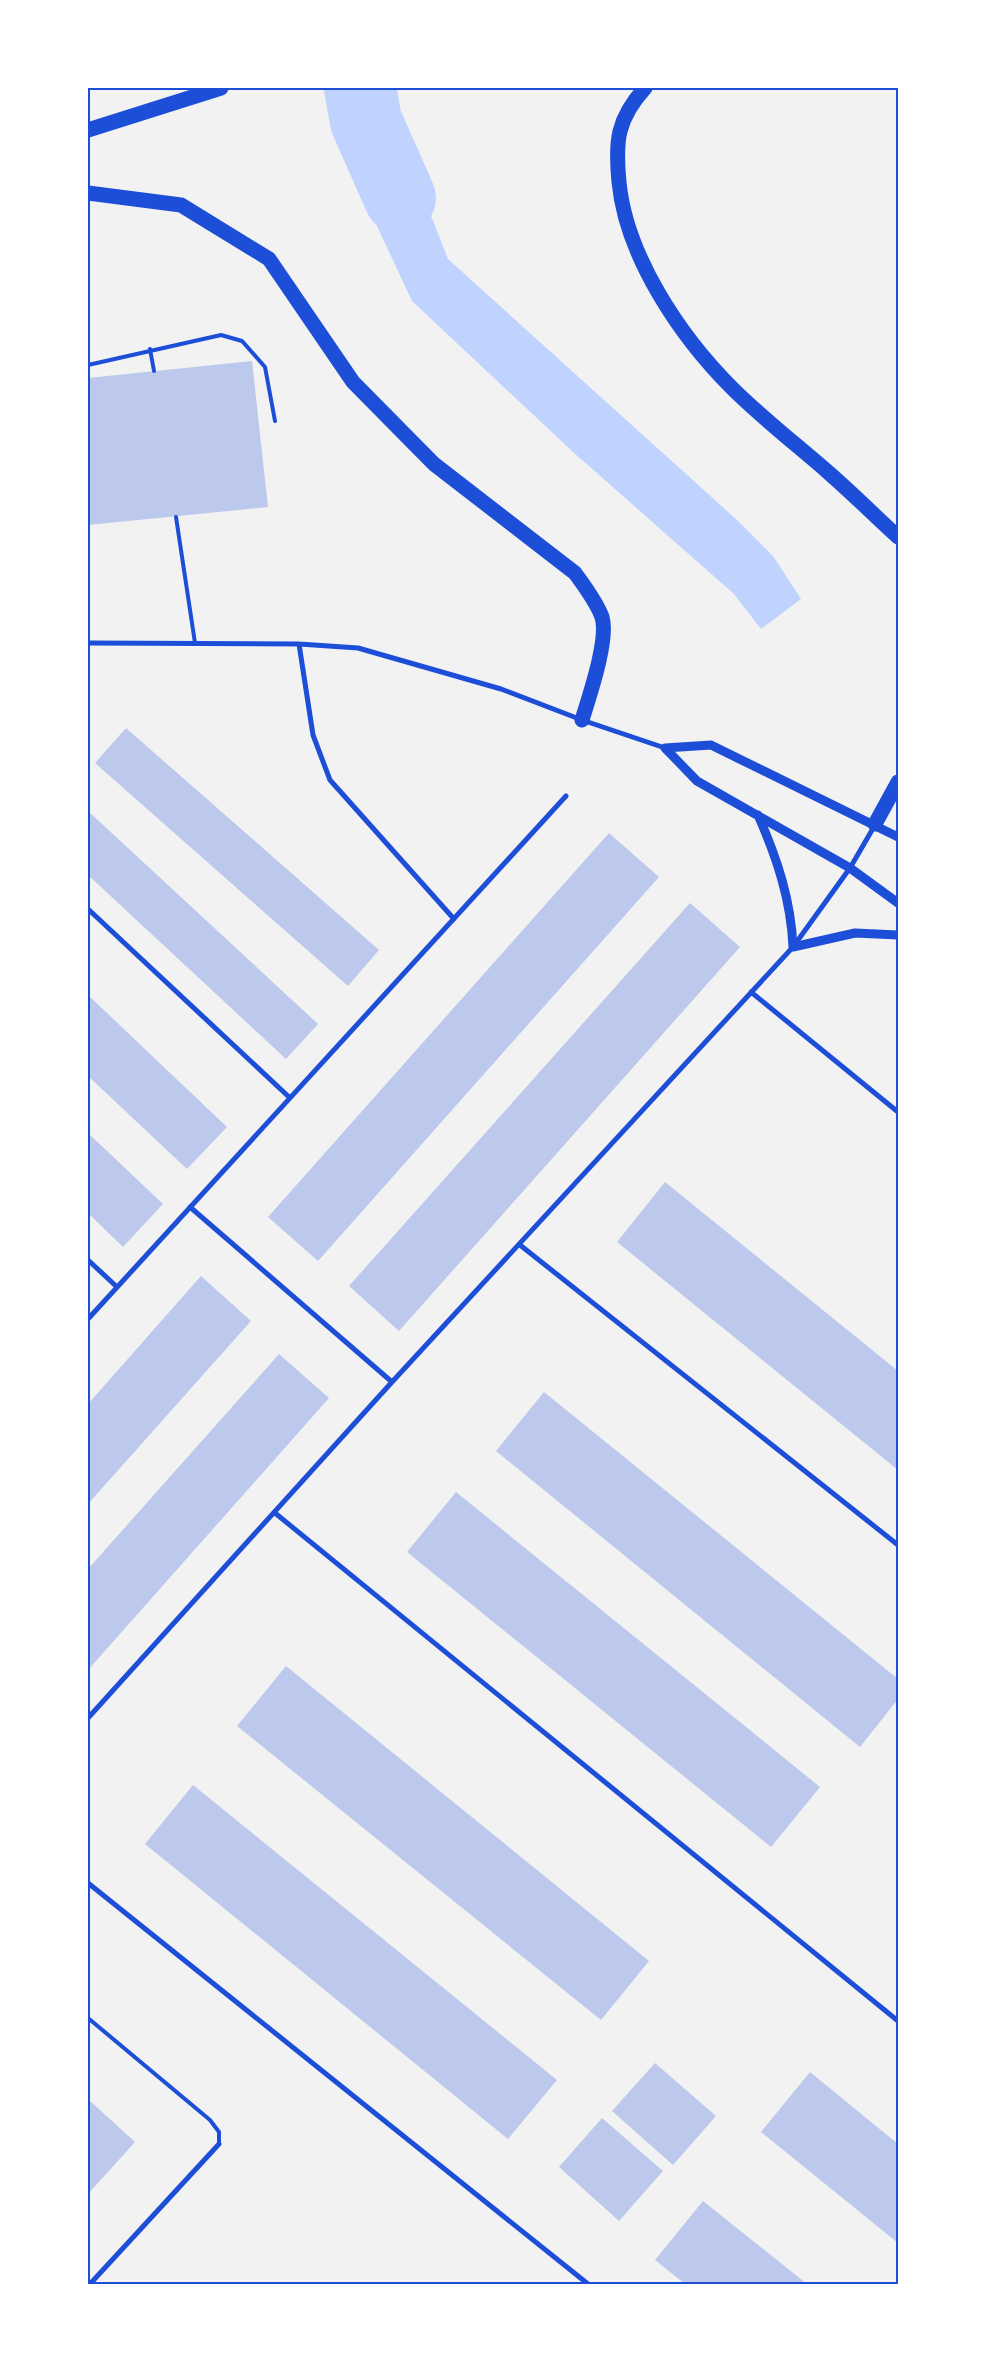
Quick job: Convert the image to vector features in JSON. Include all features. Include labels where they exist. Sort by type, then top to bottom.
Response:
[{"type":"highway","points":[[88,130],[222,88]]},
{"type":"highway","points":[[645,88],[630,104],[620,128],[617,157],[620,199],[640,261],[654,286],[680,325],[732,388],[898,537]]},
{"type":"highway","points":[[88,193],[181,205],[269,260],[353,382],[434,464],[575,573],[590,594],[602,618],[601,653],[582,720]]},
{"type":"highway","points":[[875,824],[898,782]]},
{"type":"street","points":[[88,642],[300,644],[358,648],[500,689],[582,720],[665,748],[711,744],[898,837]]},
{"type":"street","points":[[300,644],[313,735],[330,780],[454,919]]},
{"type":"street","points":[[665,748],[697,781],[850,868],[898,903]]},
{"type":"street","points":[[88,1319],[566,796]]},
{"type":"street","points":[[758,815],[784,882],[792,918],[793,947]]},
{"type":"street","points":[[88,1718],[392,1382],[793,947],[850,868],[875,824]]},
{"type":"street","points":[[88,910],[289,1098]]},
{"type":"street","points":[[793,947],[854,933],[898,935]]},
{"type":"street","points":[[751,992],[898,1112]]},
{"type":"street","points":[[190,1208],[392,1382]]},
{"type":"street","points":[[520,1245],[898,1545]]},
{"type":"street","points":[[88,1260],[117,1287]]},
{"type":"street","points":[[275,1513],[898,2021]]},
{"type":"street","points":[[88,1883],[588,2284]]},
{"type":"street","points":[[90,2284],[219,2144]]},
{"type":"lane","points":[[88,365],[150,349],[220,335],[242,341],[265,367],[275,420]]},
{"type":"lane","points":[[150,349],[154,371]]},
{"type":"lane","points":[[176,517],[195,643]]},
{"type":"lane","points":[[88,2018],[210,2120],[219,2132],[219,2144]]},
{"type":"water","points":[[385,99],[448,259],[737,520],[773,556],[801,599],[761,629],[734,594],[573,452],[412,301],[348,164],[333,111]]},
{"type":"building","points":[[252,361],[268,507],[88,525],[88,378]]},
{"type":"building","points":[[126,728],[379,950],[348,986],[95,763]]},
{"type":"building","points":[[88,811],[318,1024],[286,1059],[88,875]]},
{"type":"building","points":[[609,833],[659,877],[318,1261],[268,1217]]},
{"type":"building","points":[[690,903],[740,947],[399,1331],[349,1286]]},
{"type":"building","points":[[88,995],[227,1127],[187,1169],[88,1076]]},
{"type":"building","points":[[88,1133],[163,1204],[123,1247],[88,1213]]},
{"type":"building","points":[[665,1182],[898,1371],[898,1470],[617,1242]]},
{"type":"building","points":[[201,1276],[251,1321],[88,1504],[88,1404]]},
{"type":"building","points":[[279,1354],[329,1398],[88,1670],[88,1569]]},
{"type":"building","points":[[544,1392],[898,1679],[898,1699],[860,1747],[496,1451]]},
{"type":"building","points":[[456,1492],[820,1787],[771,1847],[407,1552]]},
{"type":"building","points":[[286,1666],[649,1961],[601,2020],[237,1726]]},
{"type":"building","points":[[193,1785],[557,2080],[508,2139],[145,1844]]},
{"type":"building","points":[[655,2063],[716,2116],[673,2165],[612,2111]]},
{"type":"building","points":[[810,2072],[898,2144],[898,2243],[761,2132]]},
{"type":"building","points":[[89,2100],[135,2142],[88,2194],[88,2102]]},
{"type":"building","points":[[602,2118],[663,2171],[619,2221],[559,2167]]},
{"type":"building","points":[[703,2201],[807,2284],[685,2284],[655,2260]]},
{"type":"waterway","points":[[360,88],[366,121],[400,198]]}]
